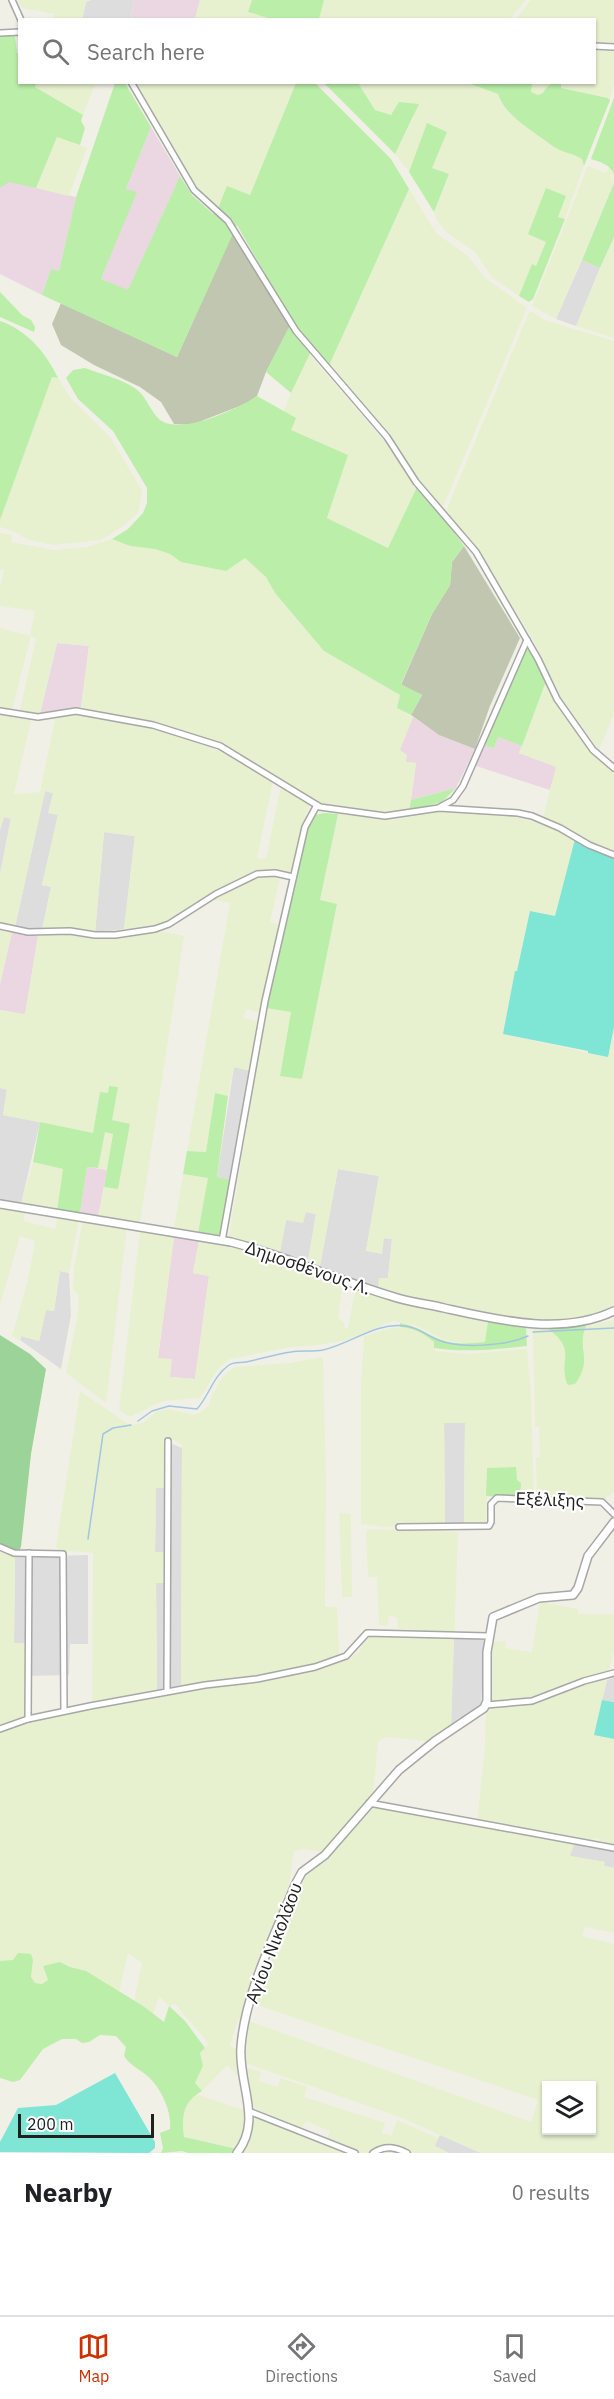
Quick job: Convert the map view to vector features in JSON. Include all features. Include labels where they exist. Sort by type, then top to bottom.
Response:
[{"type":"street","points":[[12,0],[20,18]]},
{"type":"street","points":[[0,33],[18,32]]},
{"type":"street","points":[[596,46],[614,47]]},
{"type":"street","points":[[132,84],[194,190],[228,221],[296,331],[387,437],[416,482],[476,552],[558,699],[593,750],[614,768]]},
{"type":"street","points":[[438,808],[453,800],[463,786],[527,640]]},
{"type":"street","points":[[0,711],[38,717],[76,711],[90,712],[185,734],[234,753],[317,805],[385,816],[438,808],[532,816],[614,855]]},
{"type":"street","points":[[222,1241],[265,1001],[305,827],[317,805]]},
{"type":"street","points":[[0,926],[28,932],[70,932],[95,935],[115,935],[155,929],[169,924],[216,894],[257,874],[275,873],[293,878]]},
{"type":"street","name":"Δημοσθένους Λ.","points":[[0,1204],[222,1241],[268,1252],[392,1297],[486,1317],[528,1323],[569,1323],[586,1322],[614,1311]]},
{"type":"street","points":[[167,1691],[168,1441]]},
{"type":"street","name":"Εξέλιξης","points":[[399,1527],[489,1526],[491,1504],[497,1498],[602,1502],[614,1514]]},
{"type":"street","points":[[614,1522],[588,1556],[578,1588],[573,1595],[539,1598],[493,1617],[488,1636],[486,1705],[532,1701],[585,1681],[614,1673]]},
{"type":"street","points":[[0,1547],[14,1553],[63,1554],[64,1711]]},
{"type":"street","points":[[28,1719],[29,1553]]},
{"type":"street","points":[[0,1729],[28,1719],[64,1711],[167,1691],[257,1679],[328,1663],[351,1652],[368,1633],[488,1636]]},
{"type":"street","name":"Αγίου Νικολάου","points":[[237,2153],[246,2139],[251,2112],[244,2085],[241,2049],[249,2006],[295,1885],[303,1872],[325,1855],[399,1770],[418,1754],[481,1711],[486,1705]]},
{"type":"street","points":[[369,1803],[614,1848]]},
{"type":"street","points":[[251,2112],[355,2153]]},
{"type":"street","points":[[373,2153],[383,2148],[393,2147],[407,2153]]},
{"type":"shaded area","points":[[18,0],[91,0],[86,2],[82,18],[53,18],[54,14],[22,8]]},
{"type":"shaded area","points":[[134,0],[131,18],[82,18],[86,2]]},
{"type":"shaded area","points":[[134,0],[200,0],[195,18],[131,18]]},
{"type":"shaded area","points":[[200,0],[252,0],[248,12],[269,18],[196,18]]},
{"type":"shaded area","points":[[324,0],[526,0],[511,18],[319,18]]},
{"type":"shaded area","points":[[531,0],[614,0],[614,45],[596,45],[596,18],[517,18]]},
{"type":"shaded area","points":[[596,49],[614,49],[614,83],[610,98],[560,88],[561,84],[596,84]]},
{"type":"shaded area","points":[[35,84],[95,84],[83,115],[34,86]]},
{"type":"shaded area","points":[[131,84],[296,84],[250,195],[217,211],[204,201]]},
{"type":"shaded area","points":[[359,84],[474,84],[498,94],[500,102],[553,147],[582,159],[584,166],[565,219],[558,217],[566,196],[546,188],[546,242],[536,266],[532,264],[519,296],[492,277],[475,252],[446,232],[436,219],[434,212],[449,175],[432,168],[427,123],[409,172],[395,154],[414,117],[391,115],[375,110]]},
{"type":"shaded area","points":[[532,84],[552,84],[538,95],[530,92]]},
{"type":"shaded area","points":[[151,127],[180,176],[128,291],[101,279],[136,193],[126,189]]},
{"type":"shaded area","points":[[57,137],[87,148],[69,196],[36,188]]},
{"type":"shaded area","points":[[588,166],[606,173],[609,167],[612,170],[614,183],[556,319],[532,306]]},
{"type":"shaded area","points":[[9,181],[76,197],[59,271],[51,270],[42,295],[0,274],[0,188]]},
{"type":"shaded area","points":[[409,189],[436,233],[468,256],[485,278],[527,308],[444,505],[429,494],[381,425],[327,370]]},
{"type":"shaded area","points":[[233,232],[290,326],[266,372],[257,396],[245,404],[191,425],[174,424],[161,402],[140,387],[94,365],[61,345],[52,324],[61,303],[177,357]]},
{"type":"shaded area","points":[[614,237],[614,338],[576,326]]},
{"type":"shaded area","points":[[582,260],[600,268],[576,326],[556,319]]},
{"type":"shaded area","points":[[529,312],[545,320],[614,341],[614,714],[599,750],[560,696],[534,641],[473,542],[446,511]]},
{"type":"shaded area","points":[[308,353],[384,441],[417,487],[388,548],[327,518],[348,455],[291,430],[283,412]]},
{"type":"shaded area","points":[[52,377],[58,378],[71,399],[110,437],[142,490],[138,513],[101,540],[53,545],[29,540],[0,527],[0,520],[21,457]]},
{"type":"shaded area","points":[[0,533],[12,535],[11,542],[54,550],[87,547],[112,539],[130,546],[155,549],[170,554],[181,562],[201,565],[245,558],[266,577],[275,593],[324,651],[400,695],[397,708],[413,717],[400,750],[407,755],[406,762],[416,763],[409,811],[385,813],[324,805],[253,764],[227,746],[192,733],[81,707],[89,646],[57,643],[40,714],[20,710],[36,639],[31,636],[12,710],[0,708],[0,628],[30,636],[35,611],[0,606],[0,587],[4,569],[0,570]]},
{"type":"shaded area","points":[[464,546],[520,638],[490,706],[475,749],[439,735],[411,715],[422,695],[401,685],[432,614],[450,585],[452,562]]},
{"type":"shaded area","points":[[57,643],[89,646],[81,707],[40,714]]},
{"type":"shaded area","points":[[546,681],[570,720],[614,770],[614,853],[543,817],[556,767],[519,753]]},
{"type":"shaded area","points":[[0,713],[31,720],[14,794],[40,792],[55,719],[76,714],[90,714],[155,728],[225,753],[273,781],[257,858],[266,859],[281,785],[310,805],[291,874],[267,871],[206,896],[169,921],[157,926],[124,929],[135,836],[104,832],[95,933],[74,928],[42,930],[51,887],[42,885],[58,815],[48,813],[53,793],[45,791],[15,927],[0,923],[0,874],[11,819],[4,817],[0,830]]},
{"type":"shaded area","points":[[413,717],[439,735],[475,749],[456,788],[411,800],[416,763],[406,762],[399,751]]},
{"type":"shaded area","points":[[498,737],[522,746],[519,753],[557,767],[550,790],[476,766],[485,746],[494,748]]},
{"type":"shaded area","points":[[45,791],[53,793],[58,815],[42,885],[51,887],[42,930],[15,927]]},
{"type":"shaded area","points":[[436,812],[516,817],[549,826],[575,839],[555,916],[531,911],[517,972],[515,972],[503,1034],[608,1057],[614,1027],[614,1309],[585,1321],[528,1321],[495,1316],[378,1289],[379,1278],[388,1278],[392,1239],[384,1238],[382,1254],[366,1251],[379,1176],[338,1169],[320,1266],[308,1261],[316,1214],[306,1212],[303,1223],[286,1220],[280,1252],[233,1240],[229,1235],[266,1008],[291,1012],[280,1075],[302,1078],[337,905],[320,901],[338,814],[393,820]]},
{"type":"shaded area","points":[[4,817],[11,818],[0,874],[0,830]]},
{"type":"shaded area","points":[[104,832],[135,836],[124,929],[95,933]]},
{"type":"shaded area","points":[[575,839],[614,858],[614,1027],[608,1057],[503,1034],[530,911],[555,916]]},
{"type":"shaded area","points":[[260,875],[280,878],[270,922],[280,925],[261,1013],[246,1009],[243,1018],[260,1022],[251,1071],[234,1067],[228,1096],[215,1094],[206,1152],[187,1151],[230,903],[211,899]]},
{"type":"shaded area","points":[[0,929],[12,932],[0,984]]},
{"type":"shaded area","points":[[158,931],[184,936],[140,1223],[98,1217],[104,1187],[118,1189],[130,1124],[112,1120],[108,1093],[100,1092],[93,1133],[3,1115],[7,1090],[0,1088],[0,1010],[25,1014],[38,936],[69,934],[90,938],[116,938],[128,934]]},
{"type":"shaded area","points":[[12,932],[38,936],[25,1015],[0,1010],[0,984]]},
{"type":"shaded area","points":[[234,1067],[251,1071],[232,1180],[217,1177]]},
{"type":"shaded area","points":[[0,1088],[7,1089],[3,1115],[40,1122],[21,1204],[0,1200]]},
{"type":"shaded area","points":[[104,1132],[113,1133],[107,1170],[98,1168]]},
{"type":"shaded area","points":[[33,1162],[63,1169],[57,1211],[21,1204]]},
{"type":"shaded area","points":[[87,1167],[107,1170],[98,1217],[80,1214]]},
{"type":"shaded area","points":[[338,1169],[379,1176],[366,1251],[384,1238],[392,1239],[388,1278],[378,1289],[320,1266]]},
{"type":"shaded area","points":[[183,1174],[209,1178],[198,1233],[174,1228]]},
{"type":"shaded area","points":[[0,1206],[25,1212],[24,1221],[55,1229],[58,1216],[79,1220],[69,1273],[60,1271],[54,1311],[46,1310],[39,1341],[22,1336],[20,1340],[12,1336],[28,1280],[35,1241],[20,1236],[0,1305]]},
{"type":"shaded area","points":[[306,1212],[316,1214],[308,1261],[280,1252],[286,1220]]},
{"type":"shaded area","points":[[83,1220],[127,1228],[106,1403],[66,1373],[77,1318],[79,1296],[73,1289],[74,1267]]},
{"type":"shaded area","points":[[140,1231],[174,1237],[158,1358],[172,1359],[170,1377],[195,1379],[209,1276],[193,1273],[199,1241],[269,1254],[343,1281],[338,1317],[345,1328],[348,1328],[356,1286],[403,1305],[488,1321],[485,1342],[469,1344],[444,1340],[415,1325],[393,1321],[343,1341],[292,1347],[230,1359],[218,1369],[200,1398],[163,1401],[130,1417],[119,1410]]},
{"type":"shaded area","points":[[174,1237],[199,1241],[193,1273],[209,1276],[195,1379],[170,1377],[158,1358]]},
{"type":"shaded area","points":[[60,1271],[69,1273],[71,1315],[61,1369],[20,1340],[21,1336],[39,1341],[46,1310],[54,1311]]},
{"type":"shaded area","points":[[614,1320],[614,1492],[601,1502],[537,1499],[536,1458],[540,1457],[539,1427],[535,1427],[533,1328],[547,1328],[560,1337],[566,1352],[564,1376],[584,1350],[581,1338],[586,1326]]},
{"type":"shaded area","points":[[408,1327],[423,1333],[434,1342],[435,1351],[466,1354],[527,1349],[531,1394],[534,1499],[520,1498],[488,1468],[486,1526],[464,1526],[465,1423],[444,1423],[445,1526],[383,1527],[361,1524],[361,1385],[364,1336],[391,1328]]},
{"type":"shaded area","points":[[323,1357],[326,1481],[325,1607],[337,1607],[339,1657],[304,1668],[258,1677],[181,1685],[182,1448],[181,1444],[168,1437],[166,1488],[156,1488],[155,1552],[166,1552],[165,1583],[156,1583],[157,1690],[92,1702],[93,1553],[59,1550],[56,1547],[80,1391],[130,1425],[143,1423],[157,1411],[168,1409],[194,1415],[201,1412],[209,1405],[223,1376],[235,1367],[290,1363]]},
{"type":"shaded area","points":[[444,1423],[465,1423],[464,1526],[445,1526]]},
{"type":"shaded area","points":[[167,1442],[182,1448],[181,1685],[157,1690],[156,1582],[165,1583],[165,1552],[155,1553],[156,1488],[165,1488]]},
{"type":"shaded area","points":[[339,1513],[351,1514],[352,1597],[342,1597]]},
{"type":"shaded area","points":[[368,1529],[458,1532],[451,1727],[427,1744],[424,1741],[386,1737],[378,1742],[373,1795],[324,1852],[304,1849],[294,1851],[287,1898],[243,2020],[238,2019],[230,2046],[239,2050],[242,2080],[227,2065],[202,2091],[195,2083],[203,2067],[200,2053],[209,2044],[175,2004],[169,2006],[159,1996],[153,2015],[134,2001],[142,1963],[128,1953],[119,1993],[86,1971],[60,1962],[43,1967],[48,1980],[42,1984],[35,1983],[31,1977],[33,1960],[0,1961],[0,1732],[46,1718],[92,1708],[210,1687],[276,1679],[343,1662],[359,1652],[366,1638],[371,1635],[415,1635],[414,1630],[398,1629],[397,1617],[389,1616],[388,1626],[379,1625],[377,1577],[368,1577],[366,1534]]},
{"type":"shaded area","points":[[0,1552],[15,1557],[14,1643],[27,1643],[26,1718],[0,1726]]},
{"type":"shaded area","points":[[88,1555],[88,1644],[70,1644],[69,1675],[27,1676],[14,1643],[15,1557]]},
{"type":"shaded area","points":[[540,1602],[578,1609],[578,1614],[614,1614],[614,1650],[608,1675],[524,1701],[486,1704],[489,1642],[506,1641],[505,1648],[532,1652]]},
{"type":"shaded area","points":[[453,1637],[481,1638],[485,1642],[481,1705],[451,1726]]},
{"type":"shaded area","points":[[614,1678],[614,1702],[602,1700],[607,1680]]},
{"type":"shaded area","points":[[607,1680],[594,1734],[614,1739],[614,1845],[600,1843],[601,1839],[594,1838],[593,1843],[477,1823],[485,1746],[486,1708],[523,1704],[583,1684]]},
{"type":"shaded area","points":[[602,1700],[614,1702],[614,1739],[594,1735]]},
{"type":"shaded area","points":[[374,1807],[574,1844],[570,1856],[605,1862],[604,1866],[614,1868],[614,1933],[585,1927],[582,1936],[614,1944],[614,2153],[481,2153],[397,2116],[245,2063],[249,2021],[531,2122],[538,2100],[254,2004],[303,1876],[328,1856]]},
{"type":"shaded area","points":[[574,1844],[614,1851],[614,1868],[603,1866],[605,1862],[569,1856]]},
{"type":"shaded area","points":[[245,2067],[261,2072],[259,2081],[278,2087],[281,2078],[307,2087],[304,2097],[385,2123],[382,2133],[391,2136],[397,2120],[438,2138],[435,2146],[449,2153],[362,2153],[327,2139],[330,2131],[306,2121],[301,2129],[257,2110],[252,2104]]},
{"type":"shaded area","points":[[115,2073],[155,2142],[155,2148],[149,2153],[0,2152],[0,2142],[18,2108],[56,2105]]},
{"type":"shaded area","points":[[196,2094],[249,2112],[248,2127],[237,2149],[184,2137],[181,2119],[192,2096]]},
{"type":"shaded area","points":[[258,2116],[348,2151],[347,2153],[241,2153],[248,2141],[253,2120]]},
{"type":"shaded area","points":[[440,2135],[481,2153],[449,2153],[434,2146]]},
{"type":"green space","points":[[252,0],[324,0],[319,18],[269,18],[248,12]]},
{"type":"green space","points":[[0,34],[15,36],[18,53],[18,84],[36,84],[35,87],[83,115],[81,121],[85,128],[80,145],[57,137],[36,188],[9,182],[0,188]]},
{"type":"green space","points":[[115,84],[126,84],[151,127],[126,189],[137,192],[101,279],[128,290],[180,176],[192,195],[213,214],[217,211],[227,186],[250,195],[296,84],[316,84],[391,159],[409,189],[327,370],[312,349],[291,393],[266,372],[292,321],[237,225],[177,357],[42,295],[51,269],[59,271],[76,197]]},
{"type":"green space","points":[[325,84],[359,84],[375,110],[391,115],[399,102],[419,104],[395,154]]},
{"type":"green space","points":[[471,84],[532,84],[531,92],[538,95],[550,85],[561,84],[561,88],[608,98],[610,100],[584,166],[582,159],[555,147],[520,122],[506,109],[498,94]]},
{"type":"green space","points":[[614,98],[614,175],[608,166],[591,159]]},
{"type":"green space","points":[[427,123],[447,132],[432,168],[449,174],[434,212],[409,172]]},
{"type":"green space","points":[[614,183],[614,237],[600,268],[582,260]]},
{"type":"green space","points":[[546,188],[566,196],[558,217],[565,219],[533,299],[529,302],[519,296],[532,264],[536,266],[546,242],[528,234]]},
{"type":"green space","points":[[0,292],[22,315],[31,320],[35,327],[34,332],[0,317]]},
{"type":"green space","points":[[0,321],[27,336],[48,360],[58,378],[52,377],[0,520]]},
{"type":"green space","points":[[85,368],[136,389],[143,395],[158,418],[167,423],[179,425],[208,419],[223,414],[257,396],[296,418],[291,430],[348,455],[327,518],[388,548],[417,487],[441,514],[464,546],[452,562],[450,585],[432,614],[401,684],[422,695],[411,715],[397,708],[400,695],[324,651],[275,593],[266,577],[245,558],[226,571],[181,562],[170,554],[155,549],[130,546],[112,539],[128,529],[143,513],[147,503],[147,488],[113,431],[78,399],[66,378],[73,370]]},
{"type":"green space","points":[[527,644],[546,681],[522,746],[498,737],[494,748],[485,746]]},
{"type":"green space","points":[[456,788],[442,802],[409,811],[411,800]]},
{"type":"green space","points":[[338,814],[320,900],[337,904],[302,1079],[280,1076],[291,1012],[266,1008],[307,827],[314,815]]},
{"type":"green space","points":[[109,1086],[118,1087],[112,1120],[130,1124],[118,1189],[104,1187],[113,1134],[105,1132],[98,1168],[87,1167],[80,1214],[57,1211],[63,1169],[33,1162],[40,1122],[93,1133],[100,1092],[108,1093]]},
{"type":"green space","points":[[215,1093],[228,1096],[217,1177],[232,1180],[222,1236],[198,1233],[208,1178],[183,1174],[187,1151],[206,1152]]},
{"type":"green space","points":[[488,1321],[526,1326],[527,1346],[469,1350],[434,1348],[434,1342],[422,1334],[410,1328],[400,1327],[400,1323],[407,1324],[445,1341],[455,1343],[485,1342]]},
{"type":"green space","points":[[586,1326],[583,1334],[584,1361],[581,1375],[575,1384],[568,1385],[565,1376],[565,1350],[557,1336],[547,1328]]},
{"type":"green space","points":[[0,1335],[30,1354],[46,1369],[31,1454],[21,1547],[18,1552],[0,1547]]},
{"type":"green space","points":[[516,1467],[517,1480],[521,1483],[520,1498],[486,1496],[487,1468]]},
{"type":"green space","points":[[18,1953],[31,1954],[33,1960],[31,1977],[35,1983],[42,1984],[48,1980],[43,1966],[60,1962],[86,1971],[143,2006],[164,2022],[169,2006],[185,2021],[205,2048],[200,2053],[203,2066],[195,2083],[202,2091],[187,2105],[183,2117],[184,2137],[237,2149],[233,2153],[182,2151],[161,2153],[163,2148],[160,2133],[170,2129],[167,2107],[156,2085],[124,2056],[126,2047],[116,2036],[100,2035],[89,2042],[82,2043],[76,2039],[62,2039],[43,2049],[20,2080],[13,2082],[0,2078],[0,1961],[13,1960]]},
{"type":"waterway","points":[[138,1421],[152,1411],[169,1406],[197,1409],[215,1380],[231,1364],[291,1352],[323,1350],[383,1327],[410,1327],[438,1340],[458,1345],[508,1342],[528,1336]]},
{"type":"waterway","points":[[533,1332],[614,1328]]},
{"type":"waterway","points":[[88,1539],[103,1434],[113,1428],[131,1425]]}]
